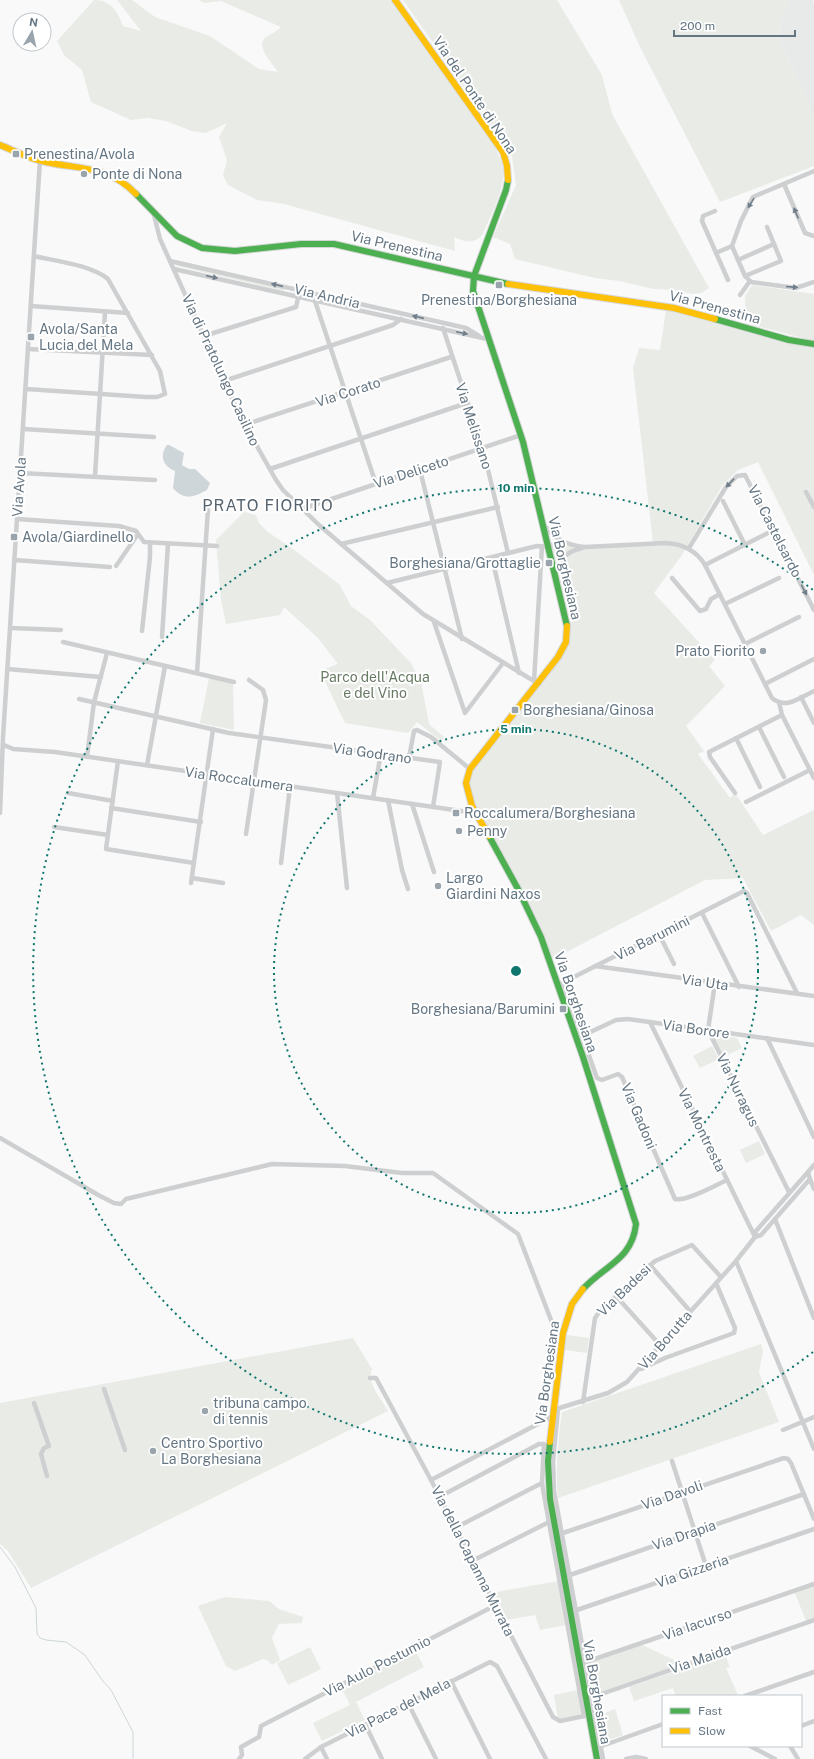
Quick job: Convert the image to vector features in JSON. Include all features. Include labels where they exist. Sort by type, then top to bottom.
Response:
[{"type":"street","name":"Via del Ponte di Nona","points":[[395,0],[503,152],[506,160],[508,173],[506,190],[473,277]]},
{"type":"street","name":"Via Prenestina","points":[[0,145],[40,160],[114,175],[125,183],[154,215],[181,239],[206,249],[238,251],[304,243],[328,244],[535,290],[667,306],[712,317],[789,340],[814,344]]},
{"type":"street","name":"Via Avola","points":[[0,813],[7,669],[11,628],[14,560],[40,160]]},
{"type":"street","points":[[814,170],[757,195],[752,199],[741,221],[732,246],[745,276],[750,281],[796,288],[814,282]]},
{"type":"street","points":[[784,184],[804,232],[814,236]]},
{"type":"street","points":[[715,211],[704,216],[702,220],[728,280]]},
{"type":"street","name":"Via di Pratolungo Casilino","points":[[154,215],[158,234],[244,425],[281,488],[341,544],[434,622],[536,683]]},
{"type":"street","points":[[745,276],[781,262],[767,227]]},
{"type":"street","points":[[738,260],[774,244]]},
{"type":"street","points":[[716,253],[732,246]]},
{"type":"street","points":[[26,389],[146,397],[158,397],[165,394],[160,371],[108,278],[103,274],[34,256]]},
{"type":"street","name":"Via Andria","points":[[170,261],[443,322],[469,329],[484,338]]},
{"type":"street","name":"Via Andria","points":[[174,268],[401,321],[484,338]]},
{"type":"street","name":"Via Borghesiana","points":[[473,277],[473,290],[484,338],[520,435],[543,524],[546,546],[551,556],[566,620],[566,638],[560,655],[536,683],[470,769],[466,778],[466,784],[475,813],[532,918],[561,984],[630,1202],[636,1227],[634,1239],[627,1251],[584,1287],[574,1299],[567,1317],[547,1471],[598,1747],[597,1759]]},
{"type":"street","points":[[740,295],[750,281]]},
{"type":"street","points":[[204,336],[296,307],[300,290]]},
{"type":"street","points":[[316,301],[376,484]]},
{"type":"street","points":[[30,306],[128,313]]},
{"type":"street","points":[[95,476],[105,312]]},
{"type":"street","points":[[224,381],[332,347],[401,321],[402,313]]},
{"type":"street","name":"Via Melissano","points":[[443,322],[442,329],[483,448],[508,554]]},
{"type":"street","points":[[28,349],[152,355]]},
{"type":"street","name":"Via Corato","points":[[244,425],[451,357]]},
{"type":"street","points":[[270,469],[467,403]]},
{"type":"street","points":[[23,429],[154,437]]},
{"type":"street","name":"Via Deliceto","points":[[302,509],[520,435]]},
{"type":"street","points":[[420,470],[462,639]]},
{"type":"street","points":[[20,473],[155,480]]},
{"type":"street","name":"Via Castelsardo","points":[[689,548],[701,531],[724,490],[740,474],[747,477],[814,610]]},
{"type":"street","points":[[806,492],[814,507]]},
{"type":"street","points":[[723,501],[745,545]]},
{"type":"street","points":[[341,544],[498,507]]},
{"type":"street","points":[[197,673],[208,509]]},
{"type":"street","points":[[17,519],[119,526],[132,529],[144,542],[217,546]]},
{"type":"street","points":[[543,524],[559,540],[570,545],[585,547],[666,543],[689,548],[697,554],[705,565],[771,697],[779,702],[788,703],[814,691]]},
{"type":"street","points":[[705,565],[774,530]]},
{"type":"street","points":[[14,560],[113,567],[138,534]]},
{"type":"street","points":[[386,583],[546,546],[559,540]]},
{"type":"street","points":[[142,631],[150,558],[150,543]]},
{"type":"street","points":[[162,637],[168,544]]},
{"type":"street","points":[[536,683],[546,546]]},
{"type":"street","points":[[555,573],[562,557],[570,552],[585,547]]},
{"type":"street","points":[[551,556],[562,557]]},
{"type":"street","points":[[492,558],[519,672]]},
{"type":"street","points":[[672,578],[700,611],[706,609],[710,600],[720,594]]},
{"type":"street","points":[[725,604],[779,578]]},
{"type":"street","points":[[745,644],[799,617]]},
{"type":"street","points":[[434,622],[465,713],[503,663]]},
{"type":"street","points":[[11,628],[61,630]]},
{"type":"street","points":[[63,642],[234,682]]},
{"type":"street","points":[[87,757],[94,702],[107,653]]},
{"type":"street","points":[[765,684],[814,659]]},
{"type":"street","points":[[147,765],[165,666]]},
{"type":"street","points":[[7,669],[101,677]]},
{"type":"street","points":[[246,834],[266,700],[263,690],[249,680]]},
{"type":"street","points":[[801,697],[814,723]]},
{"type":"street","name":"Via Godrano","points":[[79,699],[213,729],[440,762],[434,807]]},
{"type":"street","points":[[779,702],[782,715],[814,778]]},
{"type":"street","points":[[735,793],[709,754],[711,750],[782,715]]},
{"type":"street","points":[[759,727],[784,777]]},
{"type":"street","points":[[213,729],[192,881],[222,883]]},
{"type":"street","points":[[409,758],[413,735],[417,730],[440,743],[470,769]]},
{"type":"street","points":[[736,738],[760,787]]},
{"type":"street","name":"Via Roccalumera","points":[[4,745],[13,749],[55,752],[475,813]]},
{"type":"street","points":[[373,798],[381,753]]},
{"type":"street","points":[[118,761],[106,849],[194,863]]},
{"type":"street","points":[[746,802],[810,770]]},
{"type":"street","points":[[281,863],[290,786]]},
{"type":"street","points":[[68,793],[113,801]]},
{"type":"street","points":[[337,793],[347,888]]},
{"type":"street","points":[[388,800],[402,870],[408,889]]},
{"type":"street","points":[[412,804],[434,872]]},
{"type":"street","points":[[112,808],[201,822]]},
{"type":"street","points":[[54,827],[108,835]]},
{"type":"street","name":"Via Barumini","points":[[561,984],[745,891],[797,993]]},
{"type":"street","points":[[702,913],[739,987]]},
{"type":"street","points":[[659,934],[674,964]]},
{"type":"street","name":"Via Uta","points":[[595,966],[739,987],[814,996]]},
{"type":"street","points":[[708,1030],[715,983]]},
{"type":"street","name":"Via Gadoni","points":[[561,984],[598,1078],[603,1080],[616,1074],[622,1077],[675,1199],[681,1200],[727,1180]]},
{"type":"street","name":"Via Borore","points":[[582,1036],[622,1019],[814,1045]]},
{"type":"street","name":"Via Montresta","points":[[650,1022],[755,1237]]},
{"type":"street","name":"Via Nuragus","points":[[708,1030],[789,1192]]},
{"type":"street","points":[[767,1038],[814,1137]]},
{"type":"street","points":[[0,1138],[100,1196],[114,1203],[121,1204],[126,1199],[272,1164],[345,1166],[402,1173],[433,1173],[518,1234],[562,1348]]},
{"type":"street","name":"Via Borutta","points":[[431,1480],[555,1412],[617,1390],[639,1370],[736,1261],[755,1237],[756,1231],[814,1165]]},
{"type":"street","points":[[808,1172],[814,1189]]},
{"type":"street","name":"Via Borutta","points":[[755,1237],[761,1235],[810,1179]]},
{"type":"street","points":[[775,1219],[814,1318]]},
{"type":"street","name":"Via Badesi","points":[[583,1402],[593,1322],[600,1310],[650,1265],[664,1256],[692,1246],[721,1277]]},
{"type":"street","points":[[736,1261],[814,1449]]},
{"type":"street","points":[[650,1265],[690,1311]]},
{"type":"street","points":[[639,1370],[665,1358],[734,1334],[735,1328],[716,1282]]},
{"type":"street","points":[[616,1296],[660,1345]]},
{"type":"street","name":"Via della Capanna Murata","points":[[370,1378],[376,1378],[431,1480],[554,1718],[560,1721],[587,1715]]},
{"type":"street","points":[[104,1389],[125,1450]]},
{"type":"street","points":[[34,1403],[49,1446],[44,1448],[40,1454],[47,1476]]},
{"type":"street","name":"Via Borghesiana","points":[[555,1412],[551,1521],[559,1535]]},
{"type":"street","points":[[783,1430],[814,1417]]},
{"type":"street","name":"Via Borghesiana","points":[[439,1497],[543,1444],[542,1482],[551,1521],[587,1715],[603,1759]]},
{"type":"street","name":"Via Davoli","points":[[559,1535],[782,1459],[788,1459],[791,1463],[804,1494]]},
{"type":"street","points":[[672,1461],[706,1566]]},
{"type":"street","points":[[455,1528],[542,1482]]},
{"type":"street","points":[[804,1494],[814,1519]]},
{"type":"street","name":"Via Drapia","points":[[567,1576],[804,1494]]},
{"type":"street","points":[[472,1561],[551,1521]]},
{"type":"street","name":"Via Gizzeria","points":[[573,1611],[814,1529]]},
{"type":"street","name":"Via Iacurso","points":[[582,1664],[814,1584]]},
{"type":"street","name":"Via Aulo Postumio","points":[[239,1759],[242,1756],[242,1746],[259,1736],[259,1728],[496,1605]]},
{"type":"street","name":"Via Maida","points":[[589,1698],[814,1620]]},
{"type":"street","name":"Via Pace del Mela","points":[[305,1759],[321,1747],[365,1724],[487,1663],[493,1662],[497,1666],[546,1759]]},
{"type":"street","points":[[748,1695],[814,1672]]},
{"type":"street","points":[[451,1681],[490,1759]]},
{"type":"street","name":"Via Borghesiana","points":[[587,1715],[589,1698]]},
{"type":"street","points":[[408,1703],[436,1759]]},
{"type":"street","points":[[802,1726],[814,1721]]},
{"type":"street","points":[[365,1724],[382,1759]]},
{"type":"street","points":[[598,1747],[662,1724]]},
{"type":"street","points":[[321,1747],[327,1759]]},
{"type":"street","points":[[752,1747],[775,1759]]},
{"type":"street","points":[[791,1747],[798,1759]]},
{"type":"street","points":[[626,1759],[636,1757],[646,1759]]},
{"type":"shaded area","points":[[787,0],[813,0],[814,4],[814,118],[778,35]]},
{"type":"shaded area","points":[[167,445],[184,453],[182,465],[189,469],[195,469],[210,483],[207,490],[193,496],[185,496],[181,495],[173,488],[175,471],[165,463],[163,457],[163,453]]},
{"type":"green space","points":[[94,0],[105,2],[113,8],[119,16],[123,26],[141,31],[117,0],[132,0],[155,17],[210,36],[259,69],[278,72],[269,61],[262,46],[265,38],[281,27],[221,1],[204,3],[199,0],[390,0],[495,148],[501,160],[503,168],[502,184],[497,201],[483,234],[476,240],[469,242],[454,237],[455,251],[284,204],[257,200],[228,185],[223,175],[227,160],[219,137],[227,123],[206,133],[192,131],[166,121],[148,118],[131,120],[91,102],[82,70],[64,55],[57,41]]},
{"type":"green space","points":[[403,0],[557,0],[602,75],[612,114],[709,288],[702,293],[692,294],[676,290],[654,289],[619,281],[595,278],[515,259],[510,244],[493,237],[516,185],[512,156]]},
{"type":"green space","points":[[619,0],[787,0],[778,35],[814,118],[814,166],[720,202],[640,47]]},
{"type":"green space","points":[[175,263],[285,288],[284,291],[177,266]]},
{"type":"green space","points":[[752,285],[814,294],[814,341],[746,323],[745,296]]},
{"type":"green space","points":[[666,310],[758,335],[814,347],[814,575],[758,462],[738,470],[722,486],[682,555],[654,593],[715,660],[709,666],[725,686],[686,726],[704,751],[698,754],[730,798],[735,793],[763,835],[814,810],[814,925],[801,915],[771,931],[743,878],[705,880],[553,959],[541,930],[474,812],[467,778],[561,652],[567,630],[549,547],[561,541],[585,547],[653,543],[633,368],[639,348],[660,350]]},
{"type":"green space","name":"Parco dell'Acqua e del Vino","points":[[244,512],[256,515],[259,523],[268,532],[340,585],[351,606],[370,620],[411,663],[421,682],[429,724],[444,737],[441,741],[417,722],[408,733],[345,723],[320,671],[338,664],[318,638],[284,607],[280,615],[226,624],[221,599],[216,540]]},
{"type":"green space","points":[[209,678],[233,683],[234,730],[200,723]]},
{"type":"green space","points":[[712,1034],[737,1038],[742,1048],[723,1057]]},
{"type":"green space","points":[[712,1046],[719,1059],[700,1068],[693,1056]]},
{"type":"green space","points":[[759,1141],[765,1154],[746,1163],[740,1150]]},
{"type":"green space","points":[[567,1335],[589,1338],[587,1353],[565,1350]]},
{"type":"green space","name":"Centro Sportivo La Borghesiana","points":[[353,1338],[372,1369],[371,1380],[375,1390],[388,1411],[31,1588],[8,1551],[0,1544],[0,1403]]},
{"type":"green space","points":[[761,1344],[763,1351],[759,1372],[779,1422],[558,1498],[557,1455],[562,1412]]},
{"type":"green space","points":[[558,1581],[566,1625],[540,1630],[535,1615],[507,1620],[491,1593]]},
{"type":"green space","points":[[814,1586],[814,1618],[806,1621],[795,1593]]},
{"type":"green space","points":[[225,1597],[269,1601],[279,1609],[303,1617],[302,1623],[279,1624],[272,1638],[280,1660],[272,1665],[267,1660],[263,1659],[235,1671],[226,1666],[198,1606]]},
{"type":"green space","points":[[642,1645],[683,1664],[593,1695],[588,1664]]},
{"type":"green space","points":[[310,1647],[321,1669],[288,1685],[277,1663]]},
{"type":"green space","points":[[415,1650],[424,1667],[356,1702],[365,1720],[322,1741],[313,1723],[350,1705],[342,1689]]},
{"type":"green space","points":[[725,1654],[730,1667],[726,1668],[738,1695],[676,1695],[673,1688],[634,1701],[629,1687]]},
{"type":"green space","points":[[578,1690],[582,1714],[558,1719],[554,1695]]},
{"type":"green space","points":[[615,1709],[623,1735],[602,1742],[597,1716]]},
{"type":"waterway","points":[[0,1547],[15,1567],[36,1608],[37,1634],[40,1638],[66,1642],[85,1655],[102,1680],[111,1690],[133,1732],[133,1759]]},
{"type":"traffic: fast","points":[[508,180],[506,190],[474,276],[473,291],[523,442],[567,626]]},
{"type":"traffic: fast","points":[[136,194],[177,236],[202,248],[235,251],[301,244],[334,244],[508,284]]},
{"type":"traffic: fast","points":[[715,319],[789,340],[814,344]]},
{"type":"traffic: fast","points":[[489,836],[518,889],[541,937],[583,1057],[636,1224],[629,1246],[623,1254],[583,1289]]},
{"type":"traffic: fast","points":[[550,1442],[548,1461],[550,1499],[597,1759]]},
{"type":"traffic: slow","points":[[395,0],[503,152],[507,166],[508,180]]},
{"type":"traffic: slow","points":[[0,145],[40,161],[105,173],[126,185],[136,194]]},
{"type":"traffic: slow","points":[[508,284],[674,308],[715,319]]},
{"type":"traffic: slow","points":[[489,836],[472,806],[466,783],[470,769],[558,657],[566,642],[567,626]]},
{"type":"traffic: slow","points":[[550,1442],[563,1333],[572,1304],[583,1289]]},
{"type":"place","name":"Prenestina/Avola","points":[[16,154]]},
{"type":"place","name":"Ponte di Nona","points":[[84,174]]},
{"type":"place","name":"Prenestina/Borghesiana","points":[[499,285]]},
{"type":"place","name":"Avola/Santa Lucia del Mela","points":[[31,337]]},
{"type":"place","name":"Avola/Giardinello","points":[[14,537]]},
{"type":"place","name":"Borghesiana/Grottaglie","points":[[549,563]]},
{"type":"place","name":"Prato Fiorito","points":[[763,651]]},
{"type":"place","name":"Borghesiana/Ginosa","points":[[515,710]]},
{"type":"place","name":"Roccalumera/Borghesiana","points":[[456,813]]},
{"type":"place","name":"Penny","points":[[459,831]]},
{"type":"place","name":"Largo Giardini Naxos","points":[[438,886]]},
{"type":"place","name":"Borghesiana/Barumini","points":[[563,1009]]},
{"type":"place","name":"tribuna campo di tennis","points":[[205,1411]]},
{"type":"place","name":"Centro Sportivo La Borghesiana","points":[[153,1451]]},
{"type":"district","name":"PRATO FIORITO","points":[[268,505]]}]
